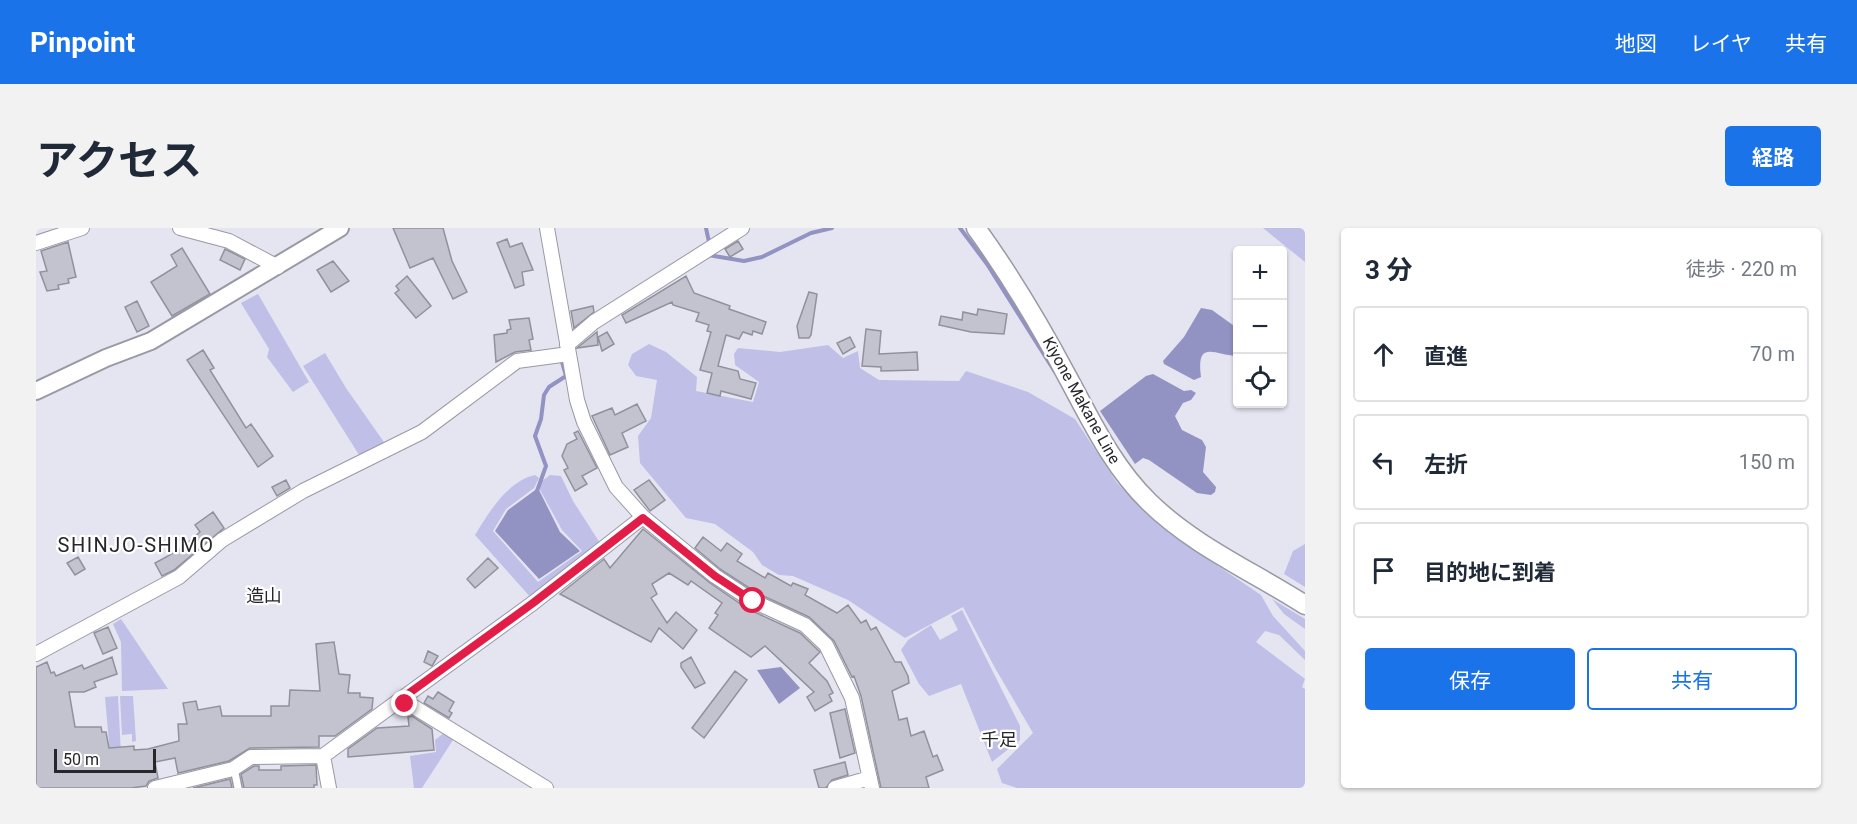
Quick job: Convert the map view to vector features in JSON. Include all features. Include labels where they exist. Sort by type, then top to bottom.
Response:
[{"type":"main road","name":"Kiyone Makane Line","points":[[976,228],[1036,319],[1095,429],[1134,486],[1168,520],[1190,537],[1305,605]]},
{"type":"street","points":[[36,243],[82,228]]},
{"type":"street","points":[[180,228],[230,241],[278,267]]},
{"type":"street","points":[[36,391],[106,358],[151,341],[340,228]]},
{"type":"street","points":[[547,228],[568,349],[584,422],[616,487],[643,518],[715,576],[753,601],[805,626],[826,645],[852,698],[871,783],[835,788]]},
{"type":"street","points":[[36,654],[179,577],[222,540],[303,491],[422,432],[517,361],[568,349],[594,322],[742,228]]},
{"type":"street","points":[[155,788],[234,768],[251,757],[323,756],[533,603],[643,518]]},
{"type":"street","points":[[401,699],[546,788]]},
{"type":"street","points":[[323,756],[329,788]]},
{"type":"lane","points":[[234,768],[238,788]]},
{"type":"shaded area","points":[[1263,228],[1305,228],[1305,262]]},
{"type":"shaded area","points":[[258,294],[309,382],[293,392],[267,357],[269,349],[241,303]]},
{"type":"shaded area","points":[[1201,308],[1212,310],[1233,325],[1233,355],[1204,353],[1200,365],[1201,377],[1194,380],[1164,364],[1163,361],[1184,337]]},
{"type":"shaded area","points":[[649,344],[666,352],[697,377],[696,391],[753,402],[759,382],[735,365],[734,354],[738,348],[780,352],[828,345],[843,358],[858,351],[860,368],[879,380],[959,381],[966,371],[1028,392],[1075,419],[1117,483],[1147,514],[1178,539],[1261,595],[1273,616],[1305,651],[1305,660],[1279,635],[1265,631],[1256,642],[1305,679],[1302,687],[1305,689],[1305,788],[1017,788],[1002,783],[997,769],[1033,733],[963,607],[905,638],[848,600],[793,576],[779,575],[762,565],[753,552],[715,524],[686,518],[640,463],[638,436],[651,418],[657,380],[636,376],[628,365],[632,354]]},
{"type":"shaded area","points":[[325,353],[346,388],[386,445],[361,458],[303,366]]},
{"type":"shaded area","points":[[1153,374],[1184,391],[1191,390],[1196,393],[1191,400],[1183,403],[1175,416],[1182,430],[1202,440],[1206,447],[1203,472],[1216,487],[1215,492],[1211,495],[1197,493],[1149,460],[1143,458],[1135,464],[1100,411],[1146,376]]},
{"type":"shaded area","points":[[535,475],[539,478],[534,488],[506,509],[493,531],[538,582],[582,551],[562,530],[539,488],[542,481],[550,475],[561,476],[573,501],[600,543],[532,599],[475,535],[508,490],[525,478]]},
{"type":"shaded area","points":[[538,488],[560,532],[580,551],[539,579],[495,531],[508,510]]},
{"type":"shaded area","points":[[1305,544],[1305,587],[1284,574],[1293,551]]},
{"type":"shaded area","points":[[1272,599],[1305,619],[1305,629],[1284,614]]},
{"type":"shaded area","points":[[962,610],[1020,726],[1020,740],[992,762],[961,684],[929,696],[919,684],[901,650],[908,640],[931,625],[940,640],[958,630],[951,616]]},
{"type":"shaded area","points":[[121,619],[168,689],[122,691],[121,642],[113,624]]},
{"type":"shaded area","points":[[781,667],[800,688],[779,704],[757,670]]},
{"type":"shaded area","points":[[118,696],[121,754],[110,754],[105,697]]},
{"type":"shaded area","points":[[120,696],[133,696],[136,741],[132,742],[132,734],[122,735]]},
{"type":"shaded area","points":[[444,733],[453,740],[422,788],[414,788],[410,756],[436,752],[435,740]]},
{"type":"building","points":[[393,228],[443,228],[452,261],[467,292],[453,299],[433,258],[410,268]]},
{"type":"building","points":[[507,239],[510,247],[522,243],[533,270],[522,272],[524,285],[515,288],[497,243]]},
{"type":"building","points":[[738,241],[743,249],[730,257],[725,249]]},
{"type":"building","points":[[68,242],[76,277],[68,279],[69,283],[58,285],[59,289],[47,291],[40,272],[47,271],[41,251]]},
{"type":"building","points":[[182,248],[210,294],[172,316],[151,282],[177,266],[171,255]]},
{"type":"building","points":[[225,249],[245,259],[240,270],[220,260]]},
{"type":"building","points":[[333,261],[349,281],[331,292],[317,270]]},
{"type":"building","points":[[407,276],[431,306],[416,318],[395,293],[399,290],[396,286]]},
{"type":"building","points":[[686,276],[694,293],[766,322],[762,334],[753,331],[752,335],[743,332],[739,339],[726,335],[718,366],[738,371],[740,379],[756,383],[751,399],[721,391],[720,396],[707,393],[712,373],[700,370],[711,332],[707,331],[709,325],[696,321],[699,313],[673,305],[672,302],[626,323],[622,315]]},
{"type":"building","points":[[809,292],[817,294],[811,335],[809,338],[799,338],[797,326]]},
{"type":"building","points":[[137,301],[149,326],[137,332],[125,307]]},
{"type":"building","points":[[593,306],[594,312],[574,328],[571,311]]},
{"type":"building","points":[[978,309],[1007,314],[1004,334],[971,332],[939,325],[941,316],[962,320],[963,312],[977,315]]},
{"type":"building","points":[[529,318],[533,339],[529,340],[531,350],[515,352],[496,362],[494,335],[507,333],[507,330],[511,329],[509,320]]},
{"type":"building","points":[[866,329],[881,331],[879,354],[917,352],[918,370],[881,371],[881,367],[862,366]]},
{"type":"building","points":[[597,332],[598,345],[577,348]]},
{"type":"building","points":[[607,332],[614,344],[602,351],[598,337]]},
{"type":"building","points":[[850,337],[855,347],[843,354],[837,343]]},
{"type":"building","points":[[203,350],[214,368],[210,370],[246,428],[251,424],[273,456],[258,467],[187,360]]},
{"type":"building","points":[[637,404],[646,421],[622,433],[628,447],[610,455],[592,416],[612,408],[615,415]]},
{"type":"building","points":[[578,431],[597,468],[582,476],[587,484],[575,491],[564,470],[568,468],[562,456],[567,444],[577,439],[574,433]]},
{"type":"building","points":[[286,480],[290,488],[277,496],[272,487]]},
{"type":"building","points":[[649,480],[665,500],[650,511],[634,490]]},
{"type":"building","points":[[213,512],[224,528],[174,570],[162,576],[155,563],[179,550],[200,532],[195,525]]},
{"type":"building","points":[[643,529],[710,583],[748,609],[800,633],[820,652],[809,663],[827,681],[833,693],[829,695],[832,701],[815,711],[807,697],[814,692],[765,646],[751,657],[709,628],[718,615],[715,613],[722,603],[691,581],[688,585],[669,573],[652,584],[657,594],[651,598],[667,623],[676,612],[697,630],[683,649],[659,628],[651,642],[560,594],[604,559],[610,568]]},
{"type":"building","points":[[703,537],[721,551],[727,543],[742,554],[737,561],[765,578],[768,573],[791,586],[793,583],[808,589],[805,595],[837,613],[848,605],[861,623],[866,620],[871,630],[876,627],[895,662],[901,662],[908,676],[909,683],[892,691],[899,720],[907,718],[911,736],[924,731],[933,757],[937,755],[943,770],[926,777],[929,788],[881,788],[861,696],[854,676],[852,677],[834,641],[809,617],[757,593],[720,569],[695,548]]},
{"type":"building","points":[[78,557],[85,569],[75,575],[67,563]]},
{"type":"building","points":[[488,558],[498,568],[475,588],[467,579]]},
{"type":"building","points":[[108,627],[117,648],[103,654],[94,633]]},
{"type":"building","points":[[334,642],[339,674],[350,675],[348,693],[360,693],[360,697],[373,698],[372,709],[335,736],[319,736],[319,747],[250,748],[229,761],[178,773],[175,758],[155,762],[158,778],[149,781],[146,786],[36,788],[36,667],[47,662],[51,673],[54,672],[56,676],[82,665],[84,669],[112,657],[117,674],[94,682],[96,687],[84,692],[69,692],[75,727],[101,727],[102,732],[106,732],[109,748],[134,746],[134,750],[148,749],[179,741],[178,724],[187,724],[183,703],[196,701],[198,710],[220,706],[222,716],[271,716],[271,706],[289,706],[290,690],[320,691],[316,644]]},
{"type":"building","points":[[428,651],[438,656],[432,666],[424,662]]},
{"type":"building","points":[[691,657],[705,683],[695,688],[681,667],[681,663]]},
{"type":"building","points":[[735,671],[747,680],[704,738],[692,728]]},
{"type":"building","points":[[438,692],[454,702],[449,711],[452,713],[449,718],[424,703],[428,696],[433,699]]},
{"type":"building","points":[[845,709],[855,753],[840,758],[830,713]]},
{"type":"building","points":[[412,716],[432,729],[434,750],[348,757],[348,749],[377,728],[409,726],[408,717]]},
{"type":"building","points":[[845,762],[848,775],[832,780],[826,788],[819,788],[814,770]]},
{"type":"building","points":[[316,765],[317,785],[314,785],[314,788],[244,788],[241,774],[254,766],[259,766],[259,770],[281,770],[281,766]]},
{"type":"building","points":[[230,779],[232,788],[193,788]]},
{"type":"waterway","points":[[706,228],[709,242]]},
{"type":"waterway","points":[[708,255],[744,261],[762,257],[811,233],[832,228]]},
{"type":"waterway","points":[[960,228],[987,264],[1055,372]]},
{"type":"waterway","points":[[537,491],[546,466],[535,436],[541,419],[544,395],[549,387],[566,376],[562,362]]},
{"type":"district","name":"SHINJO-SHIMO","points":[[136,545]]},
{"type":"district","name":"造山","points":[[264,596]]},
{"type":"district","name":"千足","points":[[999,740]]},
{"type":"route","points":[[405,704],[401,699],[533,603],[643,518],[715,576],[753,601]]}]
